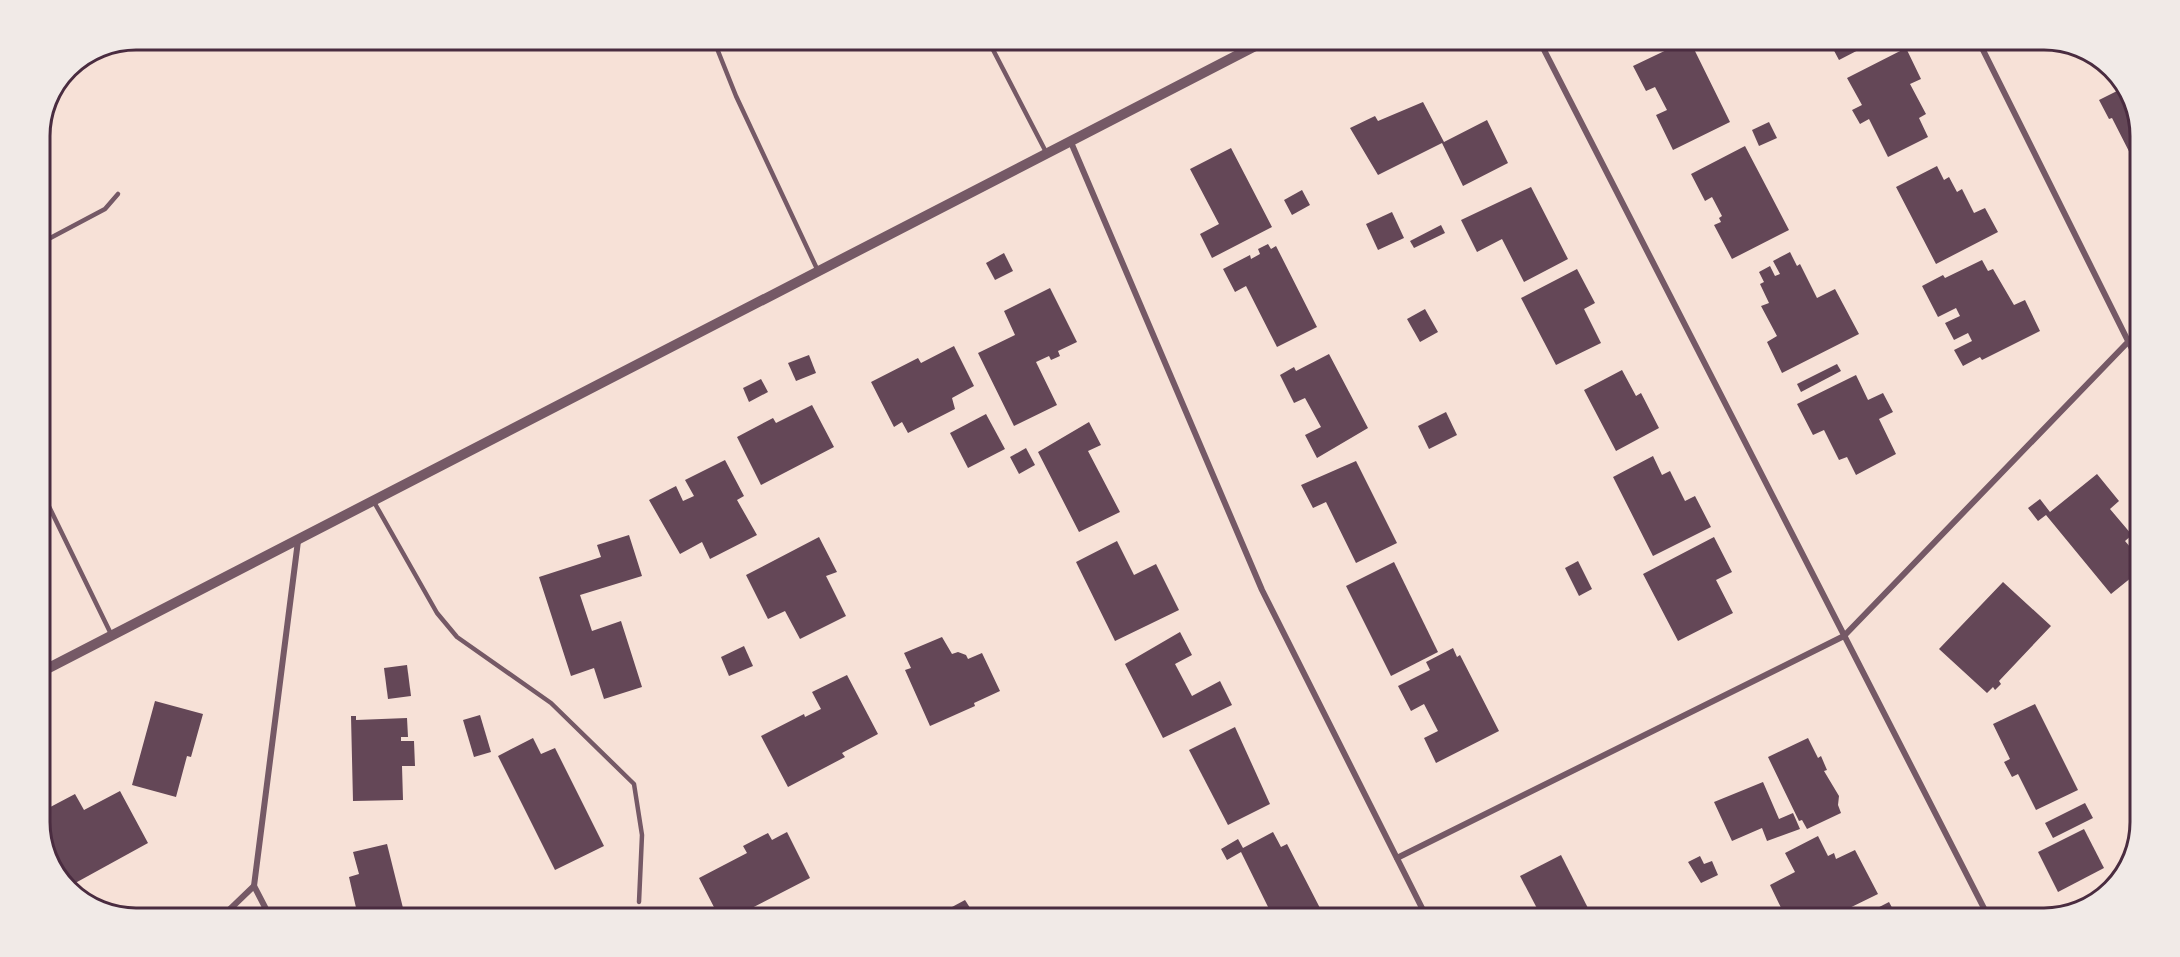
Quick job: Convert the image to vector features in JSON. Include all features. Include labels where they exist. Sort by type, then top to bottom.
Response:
[{"type":"street","points":[[50,667],[374,502],[1070,139],[1249,49]]},
{"type":"street","points":[[1544,49],[1984,908]]},
{"type":"street","points":[[1982,49],[2130,348]]},
{"type":"street","points":[[1070,139],[1262,590],[1422,908]]},
{"type":"street","points":[[1397,858],[1844,636],[2127,343]]},
{"type":"street","points":[[265,908],[254,886],[298,541]]},
{"type":"street","points":[[231,908],[254,886]]},
{"type":"lane","points":[[717,49],[736,96],[818,271]]},
{"type":"lane","points":[[993,49],[1046,152]]},
{"type":"lane","points":[[50,238],[105,208],[118,194]]},
{"type":"lane","points":[[374,502],[437,613],[457,637],[551,703],[634,784],[640,810],[642,835],[639,902]]},
{"type":"lane","points":[[50,509],[112,636]]},
{"type":"building","points":[[1669,49],[1694,49],[1730,122],[1673,150],[1656,115],[1667,110],[1655,87],[1646,91],[1633,66]]},
{"type":"building","points":[[1833,49],[1860,49],[1839,60]]},
{"type":"building","points":[[1906,49],[1921,79],[1910,84],[1926,114],[1919,118],[1928,137],[1888,157],[1869,119],[1860,124],[1852,110],[1862,105],[1847,78]]},
{"type":"building","points":[[2119,92],[2129,119],[2130,153],[2112,118],[2109,119],[2099,100]]},
{"type":"building","points":[[1423,102],[1444,142],[1487,120],[1508,163],[1463,186],[1442,143],[1378,175],[1350,128],[1375,116],[1378,121]]},
{"type":"building","points":[[1769,122],[1777,138],[1759,146],[1752,130]]},
{"type":"building","points":[[1745,146],[1789,230],[1732,259],[1714,225],[1721,222],[1719,218],[1722,216],[1712,197],[1705,201],[1691,174]]},
{"type":"building","points":[[1231,148],[1272,227],[1212,258],[1200,234],[1219,224],[1190,169]]},
{"type":"building","points":[[1937,166],[1944,180],[1949,177],[1957,192],[1962,189],[1974,213],[1985,208],[1998,232],[1936,264],[1896,187]]},
{"type":"building","points":[[1531,187],[1568,259],[1524,282],[1502,239],[1477,252],[1461,220]]},
{"type":"building","points":[[1302,190],[1310,205],[1292,215],[1284,200]]},
{"type":"building","points":[[1392,212],[1404,238],[1378,250],[1366,224]]},
{"type":"building","points":[[1441,225],[1445,233],[1414,248],[1410,241]]},
{"type":"building","points":[[1268,244],[1271,249],[1276,246],[1317,327],[1277,347],[1246,286],[1235,292],[1223,269],[1250,255],[1251,259],[1260,254],[1258,249]]},
{"type":"building","points":[[1790,252],[1797,266],[1800,264],[1817,298],[1835,289],[1859,334],[1782,373],[1767,342],[1777,336],[1761,306],[1769,303],[1760,284],[1764,282],[1759,272],[1770,266],[1775,276],[1780,274],[1773,261]]},
{"type":"building","points":[[1004,253],[1013,271],[995,280],[986,263]]},
{"type":"building","points":[[1982,260],[1988,271],[1993,269],[2014,305],[2025,300],[2040,331],[1982,360],[1980,357],[1963,366],[1954,350],[1972,341],[1968,333],[1954,340],[1945,323],[1960,316],[1956,308],[1938,317],[1922,286],[1943,275],[1945,278]]},
{"type":"building","points":[[1577,269],[1595,303],[1584,309],[1601,343],[1556,365],[1521,298]]},
{"type":"building","points":[[1050,288],[1077,342],[1058,351],[1060,356],[1051,360],[1049,356],[1036,362],[1057,405],[1014,426],[978,353],[1015,335],[1004,311]]},
{"type":"building","points":[[1425,309],[1438,332],[1420,342],[1407,319]]},
{"type":"building","points":[[954,346],[974,386],[952,398],[955,409],[908,433],[902,422],[894,427],[871,382],[918,358],[921,363]]},
{"type":"building","points":[[1329,354],[1368,428],[1317,458],[1305,435],[1321,427],[1305,398],[1294,403],[1280,375],[1294,367],[1296,371]]},
{"type":"building","points":[[809,355],[816,373],[796,381],[788,363]]},
{"type":"building","points":[[1837,364],[1841,371],[1801,392],[1797,384]]},
{"type":"building","points":[[1622,370],[1636,396],[1641,393],[1659,428],[1616,451],[1584,390]]},
{"type":"building","points":[[1856,375],[1868,400],[1883,393],[1893,412],[1879,419],[1896,454],[1856,475],[1847,457],[1839,460],[1824,430],[1813,435],[1797,404]]},
{"type":"building","points":[[761,379],[768,392],[749,402],[743,388]]},
{"type":"building","points":[[812,405],[834,447],[761,485],[737,437],[773,418],[776,423]]},
{"type":"building","points":[[1446,412],[1457,435],[1429,449],[1418,426]]},
{"type":"building","points":[[986,414],[1005,449],[968,468],[950,433]]},
{"type":"building","points":[[1089,422],[1101,445],[1088,451],[1120,512],[1079,532],[1038,452]]},
{"type":"building","points":[[1026,448],[1035,465],[1019,474],[1010,457]]},
{"type":"building","points":[[1653,456],[1662,475],[1670,471],[1685,501],[1695,496],[1711,527],[1653,556],[1613,477]]},
{"type":"building","points":[[725,460],[744,496],[737,500],[757,535],[710,559],[702,542],[680,554],[649,500],[676,486],[683,501],[694,496],[685,480]]},
{"type":"building","points":[[1356,461],[1397,543],[1356,563],[1326,502],[1313,508],[1301,485]]},
{"type":"building","points":[[2097,474],[2119,501],[2110,509],[2130,533],[2130,537],[2125,541],[2130,547],[2130,579],[2111,594],[2046,515],[2038,521],[2028,508],[2040,499],[2050,512]]},
{"type":"building","points":[[629,535],[642,576],[580,595],[592,631],[621,621],[642,687],[604,699],[594,668],[571,676],[539,577],[601,557],[597,545]]},
{"type":"building","points":[[819,537],[837,572],[826,576],[846,616],[800,639],[785,611],[768,619],[746,575]]},
{"type":"building","points":[[1714,537],[1732,572],[1716,580],[1733,613],[1678,641],[1643,574]]},
{"type":"building","points":[[1117,541],[1134,575],[1156,564],[1179,610],[1115,641],[1076,562]]},
{"type":"building","points":[[1578,561],[1592,589],[1579,596],[1565,568]]},
{"type":"building","points":[[1394,562],[1438,652],[1391,676],[1346,586]]},
{"type":"building","points":[[2003,582],[2051,626],[1999,681],[2001,684],[1995,690],[1993,687],[1987,693],[1939,649]]},
{"type":"building","points":[[1180,632],[1192,655],[1175,664],[1192,696],[1220,681],[1232,705],[1163,738],[1125,664]]},
{"type":"building","points":[[942,637],[952,654],[958,652],[966,655],[968,659],[982,653],[1000,691],[974,703],[975,706],[930,726],[905,670],[911,668],[904,653]]},
{"type":"building","points":[[744,646],[753,666],[729,676],[721,657]]},
{"type":"building","points":[[1453,648],[1457,657],[1460,655],[1499,731],[1436,763],[1424,738],[1438,731],[1424,704],[1411,711],[1398,686],[1430,670],[1426,662]]},
{"type":"building","points":[[407,665],[411,696],[388,699],[384,668]]},
{"type":"building","points":[[847,675],[878,734],[842,753],[845,757],[788,787],[761,736],[804,714],[805,717],[821,709],[812,692]]},
{"type":"building","points":[[155,701],[203,714],[191,757],[187,756],[176,797],[132,785]]},
{"type":"building","points":[[2035,704],[2078,790],[2036,810],[2018,774],[2012,777],[2004,762],[2010,759],[1993,724]]},
{"type":"building","points":[[480,715],[491,752],[474,757],[463,720]]},
{"type":"building","points":[[351,716],[356,716],[356,720],[407,718],[408,737],[401,737],[401,741],[414,741],[415,766],[402,766],[403,800],[353,801]]},
{"type":"building","points":[[1235,727],[1270,804],[1228,825],[1189,750]]},
{"type":"building","points":[[533,738],[541,754],[555,748],[604,846],[555,870],[498,756]]},
{"type":"building","points":[[1808,738],[1818,758],[1821,756],[1827,770],[1824,771],[1839,796],[1838,805],[1841,813],[1807,829],[1802,820],[1799,821],[1768,757]]},
{"type":"building","points":[[1763,782],[1779,819],[1793,813],[1800,829],[1767,841],[1762,828],[1732,841],[1714,802]]},
{"type":"building","points":[[120,791],[148,843],[76,883],[58,860],[54,849],[51,838],[50,807],[75,794],[84,810]]},
{"type":"building","points":[[2085,803],[2093,818],[2053,838],[2045,823]]},
{"type":"building","points":[[2084,829],[2104,868],[2058,892],[2038,852]]},
{"type":"building","points":[[787,832],[810,878],[752,908],[714,908],[699,878],[747,853],[743,846],[768,833],[772,840]]},
{"type":"building","points":[[1273,832],[1281,847],[1287,844],[1320,908],[1269,908],[1241,852],[1227,860],[1221,849],[1238,839],[1243,848]]},
{"type":"building","points":[[1818,836],[1828,856],[1834,853],[1836,859],[1855,850],[1878,894],[1849,908],[1781,908],[1770,885],[1795,872],[1785,853]]},
{"type":"building","points":[[387,844],[403,908],[356,908],[349,877],[359,874],[353,852]]},
{"type":"building","points":[[1561,855],[1588,908],[1537,908],[1520,876]]},
{"type":"building","points":[[1700,856],[1704,864],[1712,861],[1718,875],[1701,883],[1688,862]]},
{"type":"building","points":[[965,900],[970,908],[950,908]]},
{"type":"building","points":[[1889,902],[1892,908],[1877,908]]}]
